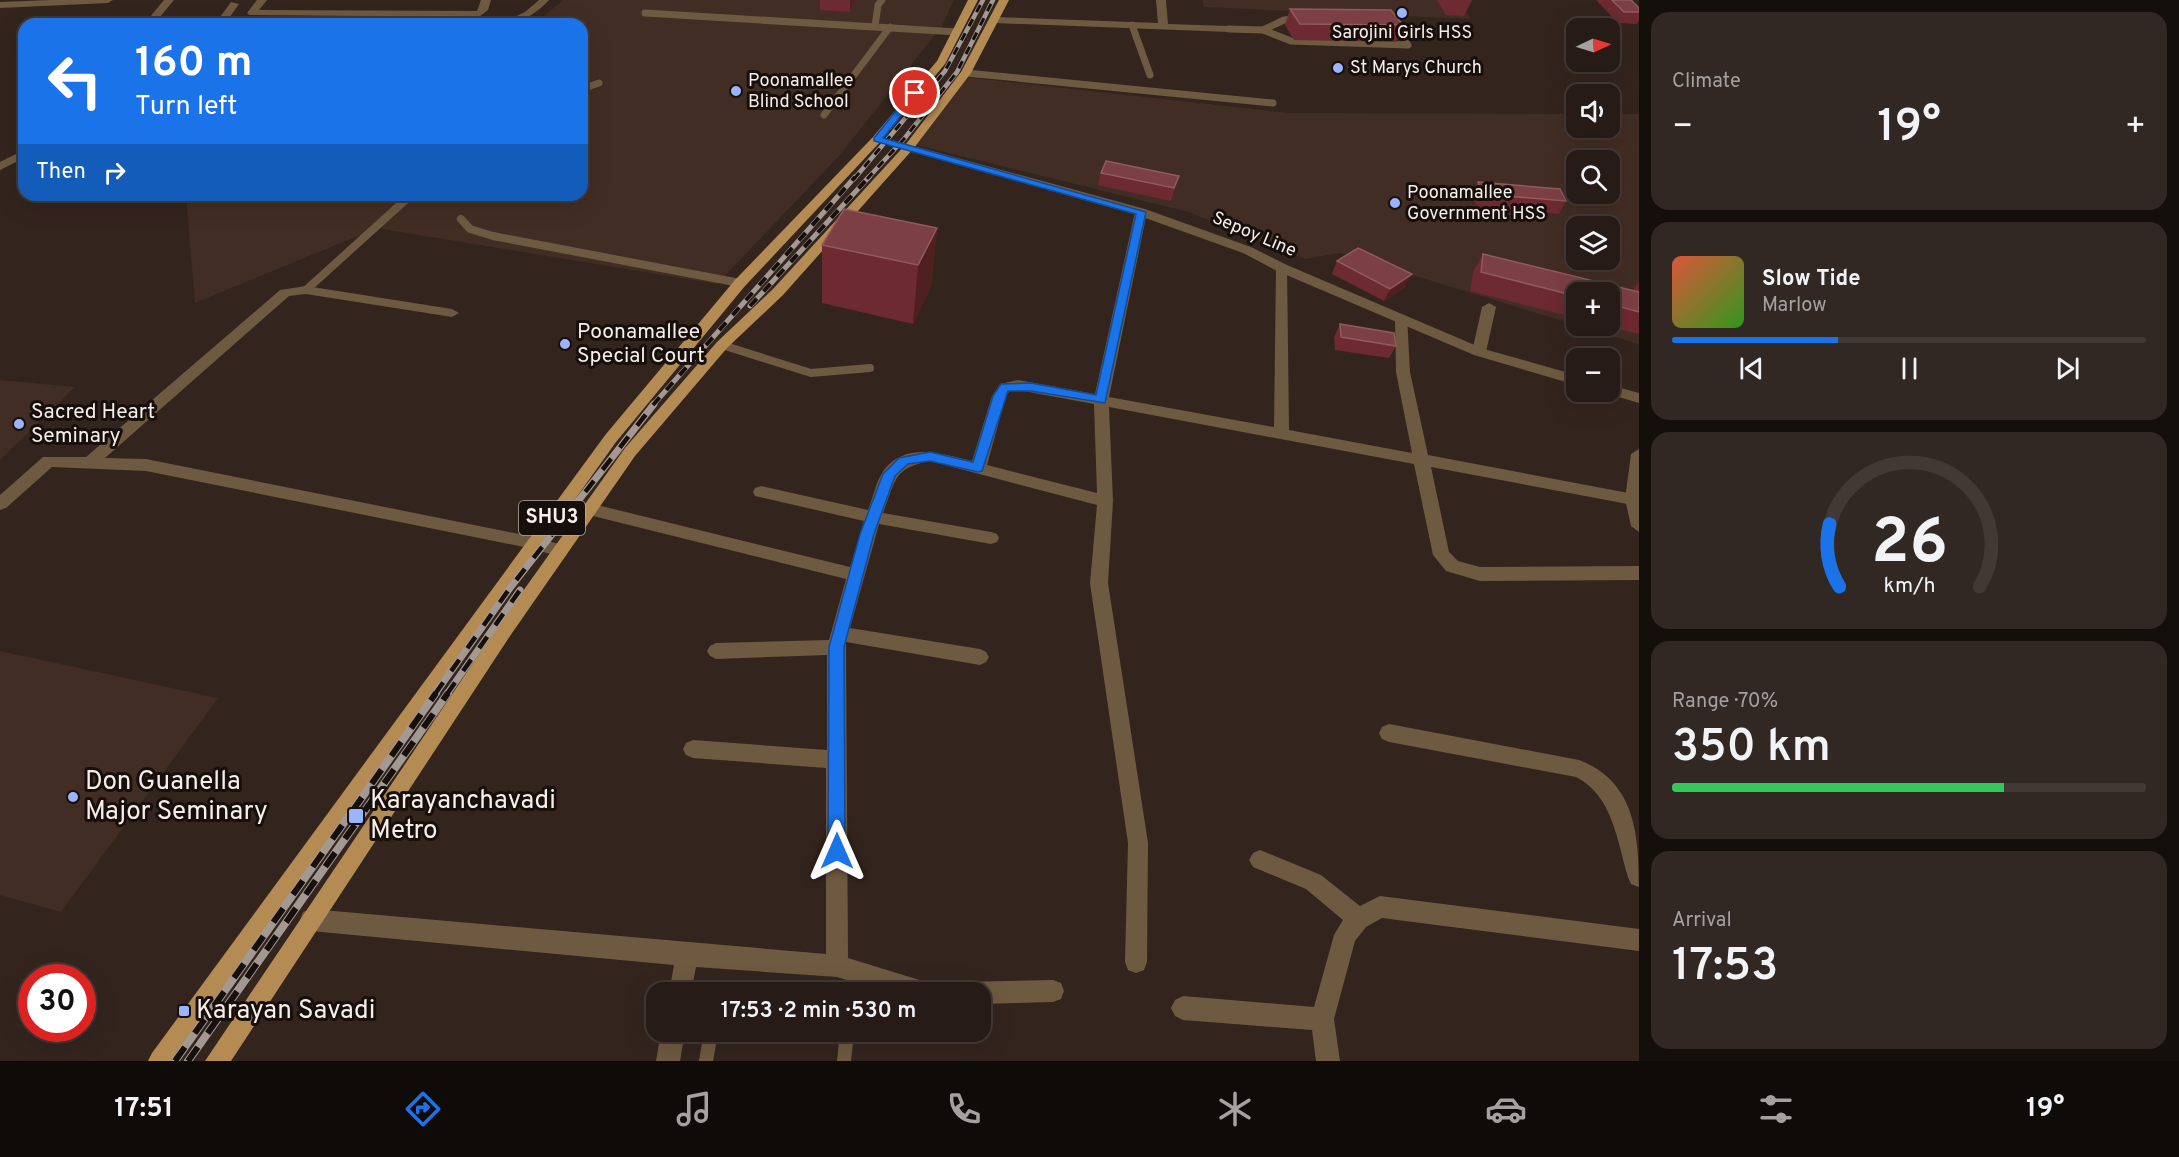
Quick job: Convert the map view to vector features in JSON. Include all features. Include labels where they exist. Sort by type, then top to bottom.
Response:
[{"type":"main road","name":"SHU3","points":[[160,1061],[275,906],[534,543],[625,421],[740,283],[877,140],[941,62],[973,0]]},
{"type":"main road","name":"SHU3","points":[[217,1061],[560,551],[630,452],[722,345],[778,292],[910,147],[966,73],[1004,0]]},
{"type":"street","points":[[0,5],[108,0]]},
{"type":"street","points":[[154,18],[169,0]]},
{"type":"street","points":[[262,0],[252,13],[478,14],[483,10],[486,0]]},
{"type":"street","points":[[318,18],[328,0]]},
{"type":"street","points":[[398,18],[407,0]]},
{"type":"street","points":[[519,18],[528,14],[544,0]]},
{"type":"street","points":[[1161,0],[1163,26]]},
{"type":"street","points":[[224,18],[234,4]]},
{"type":"street","points":[[995,20],[1229,29]]},
{"type":"street","name":"Sepoy Line","points":[[877,140],[910,147],[1141,212],[1247,250],[1282,268],[1479,352],[1566,377]]},
{"type":"street","points":[[0,167],[18,156]]},
{"type":"street","points":[[1136,962],[1138,843],[1099,583],[1105,501],[1101,400],[1141,212]]},
{"type":"street","points":[[1281,434],[1282,268]]},
{"type":"street","points":[[89,463],[285,293],[306,291],[452,313]]},
{"type":"street","points":[[1479,352],[1489,307]]},
{"type":"street","points":[[1402,319],[1402,372],[1423,460],[1441,555],[1452,566],[1463,572],[1480,574],[1639,573]]},
{"type":"street","points":[[978,468],[999,396],[1005,387],[1031,387],[1636,500]]},
{"type":"street","points":[[1620,393],[1639,399]]},
{"type":"street","points":[[1639,454],[1636,500],[1639,526]]},
{"type":"street","points":[[837,966],[838,640],[873,517],[890,474],[903,461],[930,456],[1105,501]]},
{"type":"street","points":[[0,504],[48,461],[146,465],[534,543],[560,551]]},
{"type":"street","points":[[760,492],[873,517],[991,538]]},
{"type":"street","points":[[589,509],[856,575]]},
{"type":"street","points":[[716,651],[838,640],[981,657]]},
{"type":"street","points":[[1389,733],[1579,769],[1597,778],[1617,805],[1639,877]]},
{"type":"street","points":[[693,749],[836,760]]},
{"type":"street","points":[[1260,860],[1299,872],[1338,898],[1358,918]]},
{"type":"street","points":[[1328,1061],[1322,1019],[1345,934],[1358,918],[1380,907],[1639,940]]},
{"type":"street","points":[[311,920],[687,955],[837,966],[890,982]]},
{"type":"street","points":[[682,982],[687,955]]},
{"type":"street","points":[[991,992],[1053,991]]},
{"type":"street","points":[[1184,1008],[1322,1019]]},
{"type":"street","points":[[668,1061],[671,1042]]},
{"type":"lane","points":[[875,26],[878,5],[882,0]]},
{"type":"lane","points":[[645,13],[957,32]]},
{"type":"lane","points":[[1263,30],[1284,20],[1311,18]]},
{"type":"lane","points":[[1229,29],[1263,30],[1292,41],[1408,45],[1392,22],[1382,21]]},
{"type":"lane","points":[[1132,25],[1150,75]]},
{"type":"lane","points":[[824,115],[891,27]]},
{"type":"lane","points":[[966,73],[1273,103]]},
{"type":"lane","points":[[588,88],[599,83]]},
{"type":"lane","points":[[306,291],[404,201]]},
{"type":"lane","points":[[461,219],[470,229],[493,236],[740,283]]},
{"type":"lane","points":[[722,345],[785,368],[811,373],[870,368]]},
{"type":"lane","points":[[706,1061],[709,1042]]},
{"type":"lane","points":[[844,1061],[846,1042]]},
{"type":"shaded area","name":"Poonamallee Blind School","points":[[563,0],[954,0],[942,26],[839,156],[717,284],[377,228],[195,303],[186,201],[588,201],[588,18],[539,18]]},
{"type":"shaded area","name":"Sarojini Girls HSS","points":[[1202,0],[1457,0],[1471,19],[1204,7]]},
{"type":"shaded area","name":"Poonamallee Government HSS","points":[[963,77],[1289,113],[1566,114],[1566,138],[1620,138],[1620,114],[1639,114],[1639,344],[1611,336],[1620,336],[1620,282],[1566,282],[1566,322],[1340,253],[1305,259],[1189,212],[912,144]]},
{"type":"shaded area","name":"Sacred Heart Seminary","points":[[0,380],[75,387],[0,460]]},
{"type":"shaded area","name":"Don Guanella Major Seminary","points":[[0,651],[218,698],[61,912],[0,895]]},
{"type":"building","points":[[1612,0],[1631,0],[1639,8],[1639,12],[1624,12]]},
{"type":"building","points":[[1290,9],[1391,10],[1403,25],[1300,24]]},
{"type":"building","points":[[1106,161],[1179,176],[1174,188],[1101,173]]},
{"type":"building","points":[[1478,182],[1560,189],[1566,201],[1483,194]]},
{"type":"building","points":[[844,209],[937,228],[918,265],[822,245]]},
{"type":"building","points":[[1358,248],[1412,274],[1390,289],[1337,261]]},
{"type":"building","points":[[1483,254],[1598,282],[1566,282],[1566,293],[1481,272]]},
{"type":"building","points":[[1620,287],[1639,292],[1639,312],[1620,307]]},
{"type":"building","points":[[1340,324],[1394,333],[1396,346],[1341,337]]},
{"type":"railway","points":[[854,179],[945,71],[983,0]]},
{"type":"railway","points":[[867,179],[904,139],[957,72],[993,0]]},
{"type":"railway","points":[[653,405],[855,177]]},
{"type":"railway","points":[[750,306],[869,177]]},
{"type":"railway","points":[[435,694],[510,588],[654,404]]},
{"type":"railway","points":[[447,694],[520,590]]},
{"type":"railway","points":[[175,1061],[436,693]]},
{"type":"railway","points":[[188,1061],[448,693]]},
{"type":"place","name":"Sarojini Girls HSS","points":[[1402,13]]},
{"type":"place","name":"St Marys Church","points":[[1338,68]]},
{"type":"place","name":"Poonamallee Blind School","points":[[736,91]]},
{"type":"place","name":"Poonamallee Government HSS","points":[[1395,203]]},
{"type":"place","name":"Poonamallee Special Court","points":[[565,344]]},
{"type":"place","name":"Sacred Heart Seminary","points":[[19,424]]},
{"type":"place","name":"Don Guanella Major Seminary","points":[[73,797]]},
{"type":"place","name":"Karayanchavadi Metro","points":[[356,816]]},
{"type":"place","name":"Karayan Savadi","points":[[184,1011]]},
{"type":"route","points":[[837,851],[836,647],[867,534],[890,474],[903,461],[930,456],[978,468],[999,396],[1005,387],[1018,385],[1101,400],[1141,212],[910,147],[877,140],[915,93]]}]
